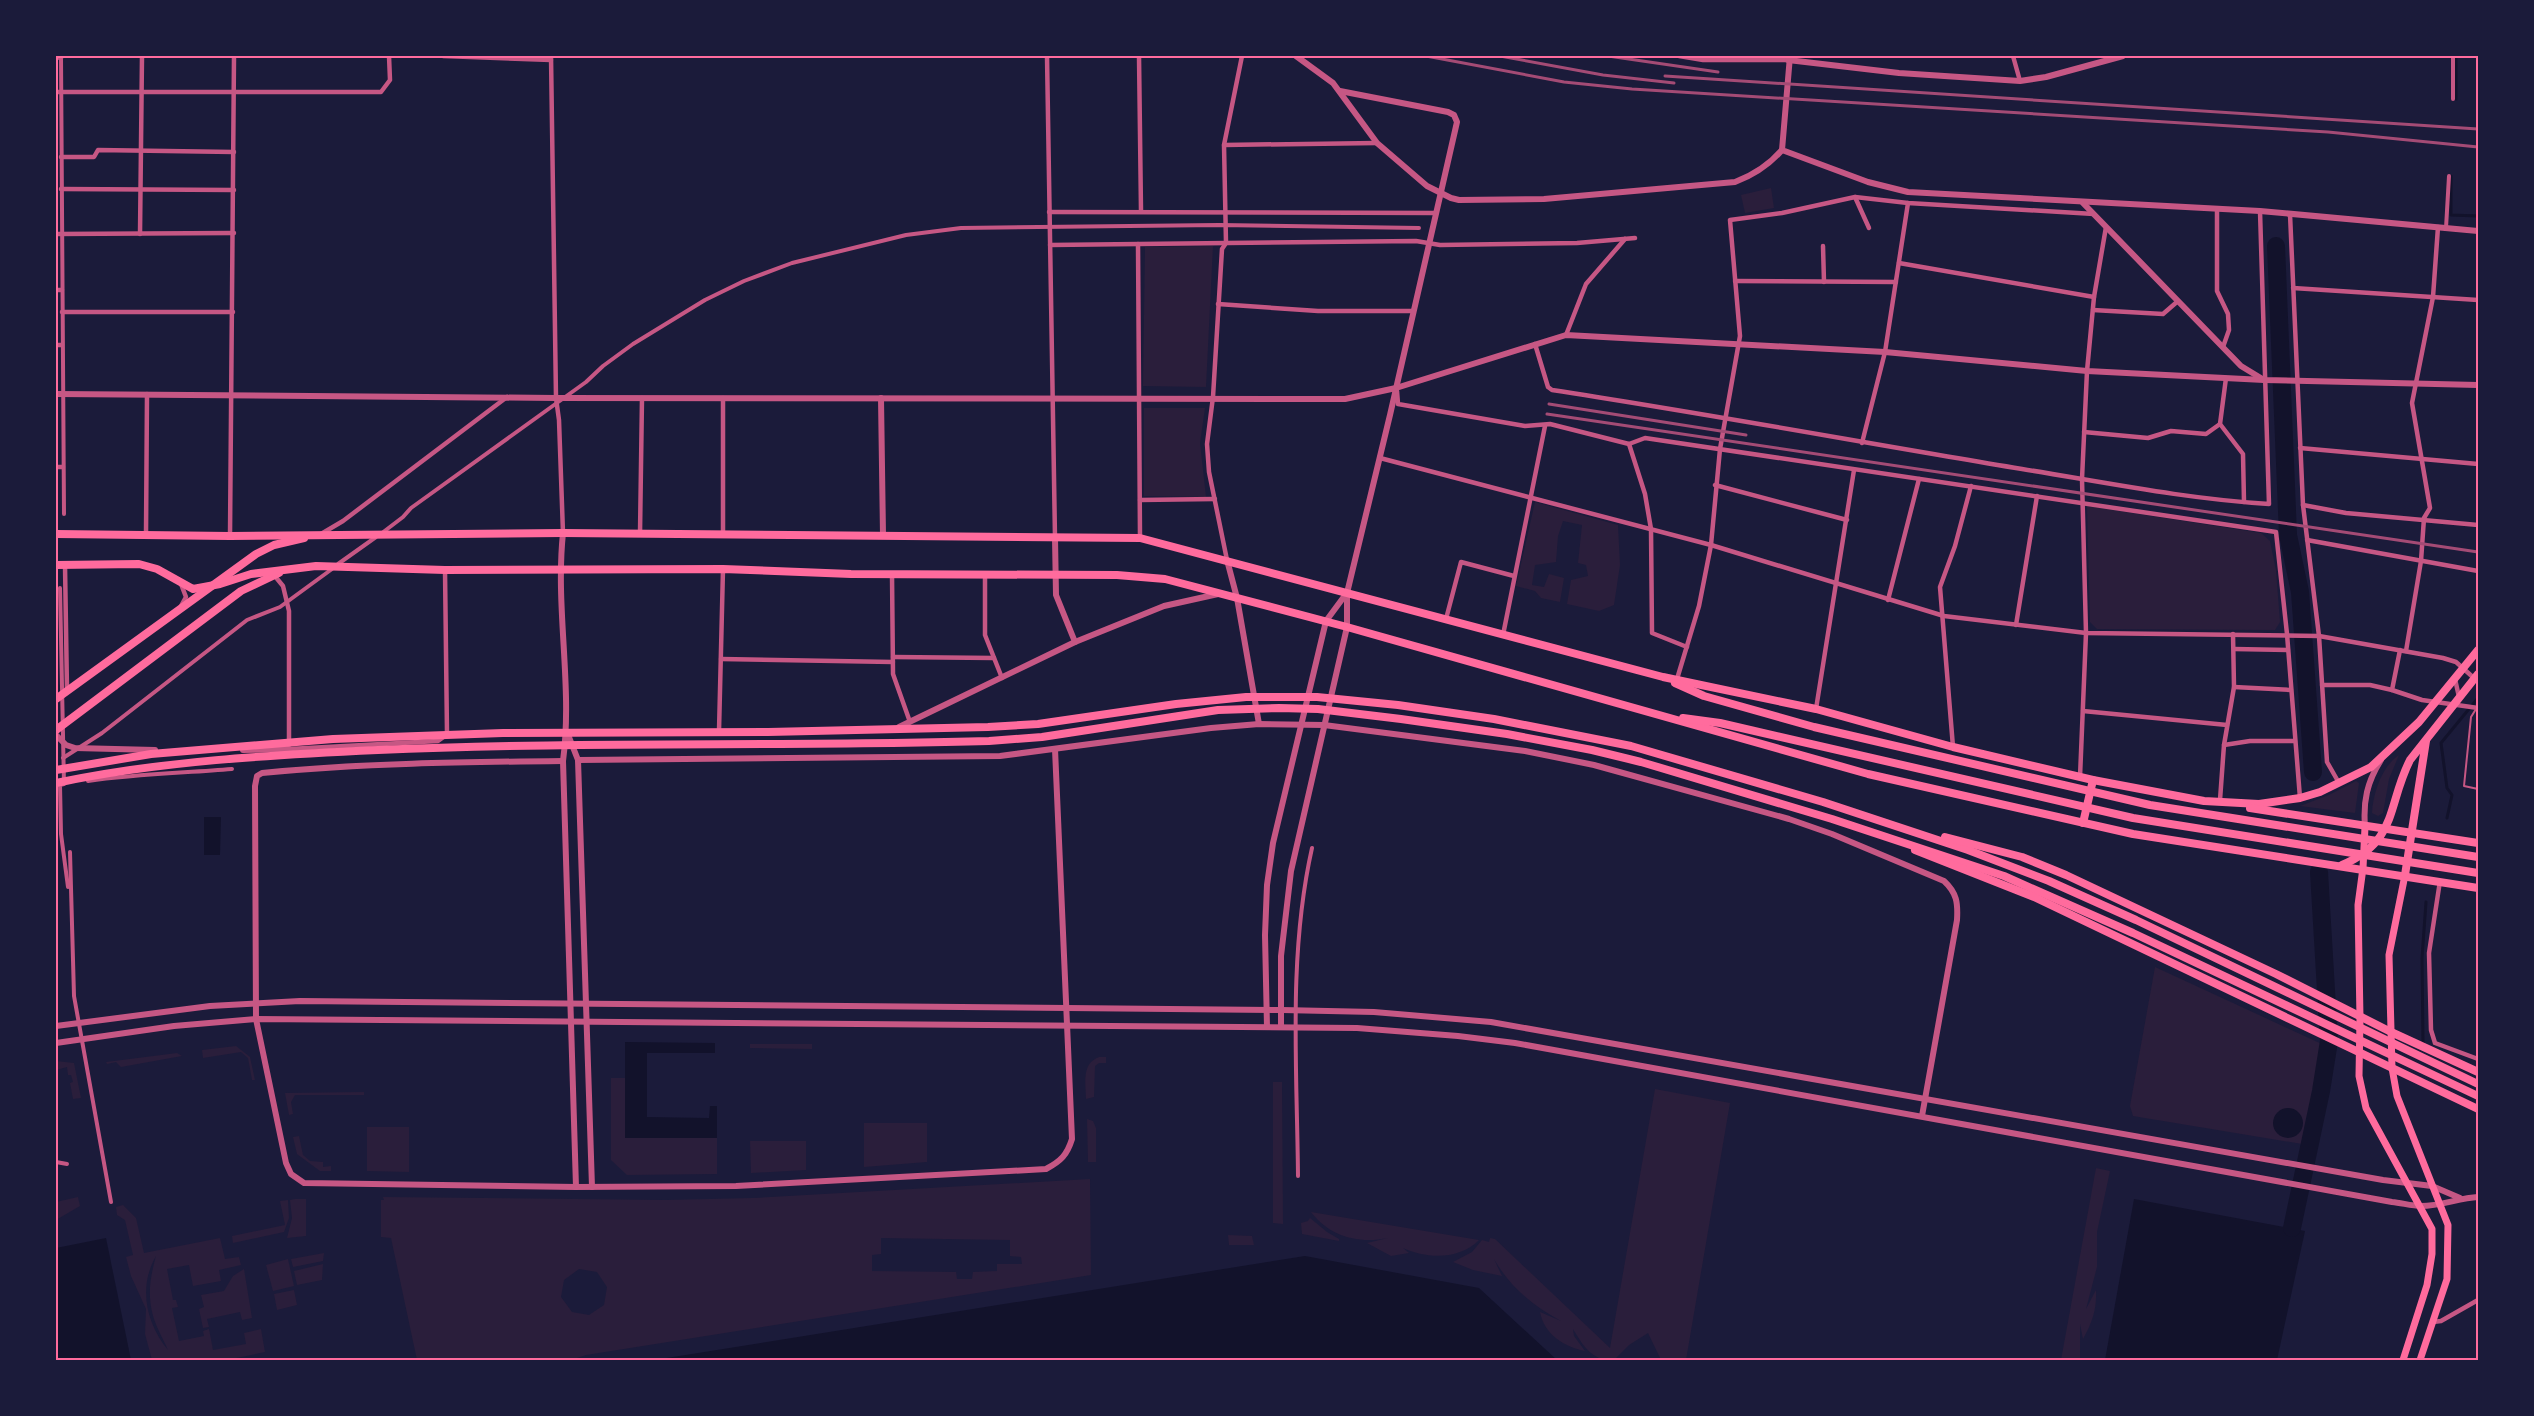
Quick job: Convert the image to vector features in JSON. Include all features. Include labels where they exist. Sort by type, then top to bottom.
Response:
[{"type":"highway","points":[[56,770],[151,754],[333,739],[503,733],[978,728],[1038,724],[1217,699],[1278,696],[1317,697],[1419,708],[1586,736],[1643,750],[1892,824],[2009,865],[2082,896],[2478,1084]]},
{"type":"highway","points":[[60,784],[152,767],[376,750],[517,746],[989,741],[1042,737],[1208,712],[1279,708],[1328,710],[1401,719],[1507,734],[1641,762],[1967,862],[2056,897],[2478,1096]]},
{"type":"highway","points":[[1892,824],[1994,849],[2066,875],[2276,974],[2360,1018],[2478,1072]]},
{"type":"highway","points":[[1877,833],[2034,897],[2478,1109]]},
{"type":"main road","points":[[56,534],[230,536],[563,533],[1140,538],[1663,677],[1816,709],[1953,747],[2093,780],[2204,801],[2478,843]]},
{"type":"main road","points":[[56,699],[181,606],[265,550],[289,541],[318,535]]},
{"type":"main road","points":[[56,565],[140,564],[157,569],[193,589],[208,587],[251,574],[316,566],[445,570],[723,569],[892,574],[1117,575],[1165,579],[1326,621],[1868,774],[2133,834],[2363,868],[2478,888]]},
{"type":"main road","points":[[56,730],[241,591],[274,574],[316,566]]},
{"type":"main road","points":[[2204,801],[2220,800],[2259,804],[2300,798],[2360,774],[2381,760],[2436,703],[2478,650]]},
{"type":"main road","points":[[1663,677],[1704,696],[1814,727],[2150,805],[2389,841],[2478,857]]},
{"type":"main road","points":[[2340,866],[2364,853],[2385,830],[2393,815],[2402,776],[2427,737],[2459,703],[2477,677]]},
{"type":"main road","points":[[1654,714],[1720,723],[2133,818],[2478,873]]},
{"type":"main road","points":[[2420,1360],[2447,1279],[2448,1225],[2397,1096],[2392,1068],[2389,955],[2412,834],[2427,737]]},
{"type":"main road","points":[[2083,823],[2093,780]]},
{"type":"main road","points":[[2365,827],[2358,905],[2359,1076],[2366,1108],[2432,1229],[2432,1254],[2427,1285],[2403,1360]]},
{"type":"street","points":[[140,234],[142,56]]},
{"type":"street","points":[[230,536],[233,394],[234,56]]},
{"type":"street","points":[[58,92],[381,92],[390,80],[389,56]]},
{"type":"street","points":[[443,56],[551,58],[556,398],[559,420],[563,533],[560,568],[567,731],[563,761],[576,1187]]},
{"type":"street","points":[[1047,56],[1055,576],[1056,595],[1075,642]]},
{"type":"street","points":[[1139,56],[1141,212]]},
{"type":"street","points":[[1242,56],[1224,144],[1226,243],[1222,249],[1213,397],[1207,444],[1215,499],[1237,598],[1258,724]]},
{"type":"street","points":[[1296,56],[1317,70],[1340,91],[1377,143],[1427,186],[1459,200],[1544,199],[1735,182],[1749,176],[1771,162],[1782,150],[1787,57]]},
{"type":"street","points":[[1679,56],[1703,60],[1787,57],[1899,73],[2020,81],[2046,77],[2121,56]]},
{"type":"street","points":[[2013,56],[2020,81]]},
{"type":"street","points":[[2453,56],[2453,99]]},
{"type":"street","points":[[59,57],[61,189],[58,234],[59,290],[62,312],[59,394],[64,514]]},
{"type":"street","points":[[1281,1027],[1281,956],[1286,899],[1347,627],[1347,594],[1457,122],[1454,115],[1448,112],[1340,91]]},
{"type":"street","points":[[1224,144],[1377,143]]},
{"type":"street","points":[[61,157],[94,157],[98,150],[234,152]]},
{"type":"street","points":[[1782,150],[1868,182],[1908,192],[2260,211],[2478,231]]},
{"type":"street","points":[[2446,228],[2449,176]]},
{"type":"street","points":[[61,189],[234,190]]},
{"type":"street","points":[[1677,679],[1699,606],[1711,545],[1715,485],[1740,336],[1730,220],[1782,213],[1855,198],[2094,214]]},
{"type":"street","points":[[1855,198],[1869,228]]},
{"type":"street","points":[[1862,443],[1885,352],[1908,203]]},
{"type":"street","points":[[2083,203],[2241,366],[2264,380]]},
{"type":"street","points":[[2217,209],[2217,291],[2228,314],[2229,330],[2223,347]]},
{"type":"street","points":[[1535,344],[1548,387],[1552,390],[2082,479],[2269,504],[2260,211]]},
{"type":"street","points":[[1049,212],[1435,213]]},
{"type":"street","points":[[2290,214],[2303,505],[2319,636],[2327,762],[2339,783]]},
{"type":"street","points":[[63,758],[102,733],[247,621],[280,607],[403,517],[411,508],[586,382],[633,344],[705,300],[744,280],[792,264],[917,234],[961,228],[1219,225],[1419,228]]},
{"type":"street","points":[[2080,777],[2086,633],[2082,479],[2084,432],[2094,297],[2106,227]]},
{"type":"street","points":[[2392,690],[2403,651],[2421,561],[2424,519],[2430,508],[2412,403],[2433,297],[2438,227]]},
{"type":"street","points":[[58,234],[234,234]]},
{"type":"street","points":[[1050,244],[1416,241],[1440,245],[1577,243],[1635,238]]},
{"type":"street","points":[[1566,336],[1586,284],[1625,239]]},
{"type":"street","points":[[1138,244],[1140,538]]},
{"type":"street","points":[[1823,246],[1824,282]]},
{"type":"street","points":[[1899,263],[2094,297]]},
{"type":"street","points":[[1735,281],[1896,282]]},
{"type":"street","points":[[2293,288],[2478,300]]},
{"type":"street","points":[[2093,310],[2163,314],[2178,301]]},
{"type":"street","points":[[1218,304],[1318,312],[1413,311]]},
{"type":"street","points":[[62,312],[233,312]]},
{"type":"street","points":[[59,394],[556,398],[1213,397],[1345,399],[1396,388],[1566,336],[1885,352],[2087,371],[2264,380],[2478,385]]},
{"type":"street","points":[[56,345],[62,345]]},
{"type":"street","points":[[2226,378],[2220,424],[2243,454],[2244,502]]},
{"type":"street","points":[[1396,388],[1398,404],[1526,426],[1550,424],[1629,444],[1645,438],[1721,447],[1854,470],[2276,532],[2300,798]]},
{"type":"street","points":[[146,535],[147,394]]},
{"type":"street","points":[[318,535],[343,521],[508,397]]},
{"type":"street","points":[[640,534],[642,398]]},
{"type":"street","points":[[723,398],[723,535]]},
{"type":"street","points":[[881,398],[883,535]]},
{"type":"street","points":[[2084,432],[2148,438],[2171,431],[2206,434],[2220,424]]},
{"type":"street","points":[[1503,634],[1529,496],[1545,426]]},
{"type":"street","points":[[1629,444],[1645,494],[1651,529],[1652,633],[1687,647]]},
{"type":"street","points":[[2300,448],[2478,464]]},
{"type":"street","points":[[1380,458],[1711,545],[1944,616],[2086,633],[2319,636],[2443,658],[2456,662],[2477,677]]},
{"type":"street","points":[[56,467],[63,467]]},
{"type":"street","points":[[1816,709],[1854,470]]},
{"type":"street","points":[[1888,600],[1919,479]]},
{"type":"street","points":[[1715,485],[1847,520]]},
{"type":"street","points":[[1953,747],[1940,587],[1955,546],[1971,486]]},
{"type":"street","points":[[2016,625],[2037,496]]},
{"type":"street","points":[[1140,500],[1215,499]]},
{"type":"street","points":[[2303,505],[2346,513],[2478,525]]},
{"type":"street","points":[[2307,540],[2413,557],[2421,561],[2478,571]]},
{"type":"street","points":[[1446,619],[1461,562],[1514,576]]},
{"type":"street","points":[[65,565],[67,690]]},
{"type":"street","points":[[719,732],[723,569]]},
{"type":"street","points":[[445,570],[447,734]]},
{"type":"street","points":[[274,574],[283,586],[289,611],[289,749]]},
{"type":"street","points":[[892,574],[893,674],[910,722]]},
{"type":"street","points":[[985,575],[985,635],[1002,678]]},
{"type":"street","points":[[177,579],[184,587],[186,597],[181,606]]},
{"type":"street","points":[[60,588],[63,758],[60,784],[61,834],[68,883],[68,930],[71,930]]},
{"type":"street","points":[[56,735],[66,746],[90,749],[289,749],[438,741],[447,734],[895,729],[1075,642],[1164,606],[1222,593]]},
{"type":"street","points":[[1267,1027],[1265,935],[1267,885],[1273,843],[1326,621],[1347,594]]},
{"type":"street","points":[[2220,800],[2224,745],[2234,687],[2233,634]]},
{"type":"street","points":[[2234,649],[2288,650]]},
{"type":"street","points":[[721,659],[994,658]]},
{"type":"street","points":[[2455,679],[2459,703]]},
{"type":"street","points":[[2322,685],[2370,685],[2436,703],[2459,703],[2478,707]]},
{"type":"street","points":[[2234,687],[2291,690]]},
{"type":"street","points":[[2083,711],[2227,725]]},
{"type":"street","points":[[578,760],[1000,756],[1211,728],[1301,723],[1524,751],[1594,765],[1789,819],[1832,834],[1944,881],[1953,889],[1958,903],[1957,920],[1922,1116]]},
{"type":"street","points":[[567,731],[578,760],[592,1187]]},
{"type":"street","points":[[2224,745],[2250,741],[2295,741]]},
{"type":"street","points":[[563,761],[332,767],[262,773],[257,776],[255,786],[256,1019],[286,1163],[291,1174],[304,1183],[576,1187],[736,1186],[1046,1168],[1058,1162],[1068,1153],[1072,1138],[1055,749]]},
{"type":"street","points":[[2365,827],[2363,810],[2368,782],[2381,760]]},
{"type":"street","points":[[60,784],[142,773],[175,774],[232,769]]},
{"type":"street","points":[[1298,1176],[1299,926],[1302,892],[1312,848]]},
{"type":"street","points":[[70,852],[75,996],[111,1202]]},
{"type":"street","points":[[2440,881],[2429,953],[2431,1030],[2435,1043],[2478,1059]]},
{"type":"street","points":[[56,1026],[160,1011],[255,1003],[586,1003],[1374,1012],[1491,1022],[2317,1168],[2432,1186],[2461,1198]]},
{"type":"street","points":[[56,1043],[174,1026],[256,1019],[1281,1027],[1388,1030],[1515,1043],[2421,1206],[2478,1197]]},
{"type":"street","points":[[56,1162],[67,1164]]},
{"type":"street","points":[[2433,1322],[2441,1321],[2478,1300]]},
{"type":"lane","points":[[2478,707],[2471,717],[2464,786],[2478,789]]},
{"type":"shaded area","points":[[1771,188],[1774,208],[1745,213],[1741,195]]},
{"type":"shaded area","points":[[1213,246],[1206,387],[1143,386],[1145,247]]},
{"type":"shaded area","points":[[1144,408],[1205,408],[1200,443],[1206,497],[1144,496]]},
{"type":"shaded area","points":[[1535,502],[1618,525],[1620,565],[1614,605],[1599,611],[1567,604],[1571,580],[1588,576],[1586,565],[1578,563],[1582,525],[1563,521],[1558,536],[1556,562],[1535,565],[1532,585],[1544,587],[1549,574],[1564,578],[1560,602],[1541,598],[1535,591],[1516,586]]},
{"type":"shaded area","points":[[2087,506],[2261,533],[2270,541],[2276,570],[2280,622],[2275,630],[2097,629],[2090,622]]},
{"type":"shaded area","points":[[2399,755],[2389,779],[2383,813],[2378,816],[2372,813],[2376,789],[2383,773]]},
{"type":"shaded area","points":[[2356,781],[2359,783],[2355,813],[2300,806],[2329,795]]},
{"type":"shaded area","points":[[204,817],[221,817],[220,855],[204,855]]},
{"type":"shaded area","points":[[2155,967],[2324,1045],[2302,1144],[2133,1116],[2130,1106]]},
{"type":"shaded area","points":[[625,1042],[715,1043],[715,1053],[647,1053],[647,1117],[709,1118],[710,1106],[717,1106],[717,1138],[625,1138]]},
{"type":"shaded area","points":[[750,1044],[812,1044],[812,1049],[750,1048]]},
{"type":"shaded area","points":[[236,1046],[250,1057],[255,1080],[252,1080],[248,1058],[241,1052],[203,1058],[202,1050]]},
{"type":"shaded area","points":[[177,1053],[182,1056],[121,1067],[116,1062],[107,1064],[106,1062]]},
{"type":"shaded area","points":[[1106,1057],[1106,1063],[1099,1063],[1095,1066],[1094,1097],[1086,1099],[1087,1069],[1093,1060]]},
{"type":"shaded area","points":[[56,1061],[74,1063],[81,1098],[73,1099],[71,1075],[68,1075],[67,1067],[56,1070]]},
{"type":"shaded area","points":[[611,1078],[625,1078],[625,1138],[717,1138],[717,1174],[627,1175],[611,1160]]},
{"type":"shaded area","points":[[1273,1082],[1282,1082],[1283,1224],[1273,1223]]},
{"type":"shaded area","points":[[1655,1089],[1730,1103],[1686,1360],[1661,1360],[1648,1333],[1629,1345],[1614,1360],[1606,1360],[1589,1352],[1573,1329],[1574,1336],[1585,1351],[1563,1343],[1550,1333],[1540,1312],[1561,1321],[1523,1295],[1494,1259],[1502,1276],[1473,1270],[1453,1262],[1472,1252],[1482,1240],[1489,1242],[1490,1238],[1495,1239],[1610,1348]]},
{"type":"shaded area","points":[[364,1092],[364,1095],[295,1095],[291,1102],[293,1114],[289,1115],[285,1093]]},
{"type":"shaded area","points":[[2288,1108],[2299,1112],[2303,1123],[2299,1134],[2288,1138],[2277,1134],[2273,1123],[2277,1112]]},
{"type":"shaded area","points":[[1087,1119],[1093,1121],[1096,1128],[1096,1162],[1088,1162]]},
{"type":"shaded area","points":[[864,1123],[927,1123],[927,1162],[864,1167]]},
{"type":"shaded area","points":[[367,1127],[409,1127],[409,1172],[367,1171]]},
{"type":"shaded area","points":[[299,1136],[303,1155],[310,1161],[323,1162],[323,1167],[331,1166],[331,1171],[320,1171],[297,1154],[293,1137]]},
{"type":"shaded area","points":[[750,1141],[806,1141],[806,1170],[751,1173]]},
{"type":"shaded area","points":[[2096,1168],[2110,1171],[2097,1232],[2097,1267],[2086,1309],[2096,1290],[2095,1310],[2083,1339],[2080,1324],[2080,1360],[2061,1360]]},
{"type":"shaded area","points":[[1090,1179],[1091,1275],[586,1355],[571,1360],[417,1360],[391,1238],[381,1237],[381,1200],[384,1200],[383,1197],[665,1200],[753,1198]],"holes":[[[881,1238],[1010,1240],[1010,1256],[1021,1257],[1022,1264],[997,1264],[997,1271],[973,1272],[972,1279],[957,1279],[956,1272],[872,1271],[872,1255],[881,1254]],[[579,1269],[597,1272],[607,1287],[604,1305],[589,1315],[572,1312],[561,1297],[564,1280]]]},
{"type":"shaded area","points":[[78,1197],[80,1206],[56,1220],[56,1202]]},
{"type":"shaded area","points":[[306,1199],[306,1236],[287,1238],[292,1218],[290,1200]]},
{"type":"shaded area","points":[[2134,1199],[2305,1231],[2277,1360],[2105,1360]]},
{"type":"shaded area","points":[[288,1200],[289,1218],[284,1232],[233,1243],[232,1236],[285,1225],[280,1201]]},
{"type":"shaded area","points":[[123,1205],[136,1218],[144,1253],[220,1238],[225,1259],[239,1257],[241,1265],[219,1270],[221,1281],[193,1286],[189,1265],[167,1269],[173,1300],[176,1300],[178,1307],[172,1308],[179,1341],[204,1336],[203,1331],[209,1329],[213,1350],[246,1344],[244,1333],[261,1329],[265,1352],[227,1360],[168,1360],[168,1358],[167,1360],[152,1360],[145,1334],[146,1309],[131,1276],[126,1257],[133,1255],[125,1220],[117,1215],[116,1207]],"holes":[[[156,1256],[150,1283],[150,1301],[154,1319],[168,1350],[154,1328],[147,1304],[147,1280]]]},
{"type":"shaded area","points":[[1311,1212],[1479,1240],[1462,1251],[1442,1256],[1412,1252],[1403,1248],[1409,1253],[1391,1256],[1367,1243],[1388,1238],[1366,1240],[1346,1237],[1327,1227]]},
{"type":"shaded area","points":[[1310,1218],[1339,1241],[1302,1234],[1301,1223]]},
{"type":"shaded area","points":[[1228,1235],[1252,1236],[1254,1245],[1229,1245]]},
{"type":"shaded area","points":[[106,1238],[131,1360],[56,1360],[56,1248]]},
{"type":"shaded area","points":[[324,1253],[323,1261],[293,1267],[291,1259]]},
{"type":"shaded area","points":[[1305,1256],[1479,1288],[1557,1360],[654,1360]]},
{"type":"shaded area","points":[[288,1259],[294,1286],[273,1291],[266,1265]]},
{"type":"shaded area","points":[[323,1264],[322,1280],[297,1285],[294,1271]]},
{"type":"shaded area","points":[[244,1269],[252,1318],[242,1320],[240,1312],[207,1319],[209,1327],[203,1328],[199,1309],[204,1307],[201,1295],[224,1291],[233,1276]]},
{"type":"shaded area","points":[[294,1290],[297,1305],[277,1310],[274,1294]]},
{"type":"waterway","points":[[2456,56],[2456,99]]},
{"type":"waterway","points":[[2451,176],[2451,215],[2478,216]]},
{"type":"waterway","points":[[2276,246],[2288,535],[2300,592],[2313,772]]},
{"type":"waterway","points":[[2447,818],[2452,795],[2447,788],[2441,743],[2478,698]]},
{"type":"waterway","points":[[2292,1228],[2321,1091],[2329,1041],[2319,872]]},
{"type":"waterway","points":[[2423,1043],[2422,958],[2426,902]]},
{"type":"railway","points":[[1426,56],[1564,82],[1632,89],[2328,132],[2478,147]]},
{"type":"railway","points":[[1500,56],[1603,75],[1674,83]]},
{"type":"railway","points":[[1608,56],[1718,72]]},
{"type":"railway","points":[[1665,76],[2478,129]]},
{"type":"railway","points":[[1549,404],[1746,435]]},
{"type":"railway","points":[[1547,414],[2478,552]]}]
